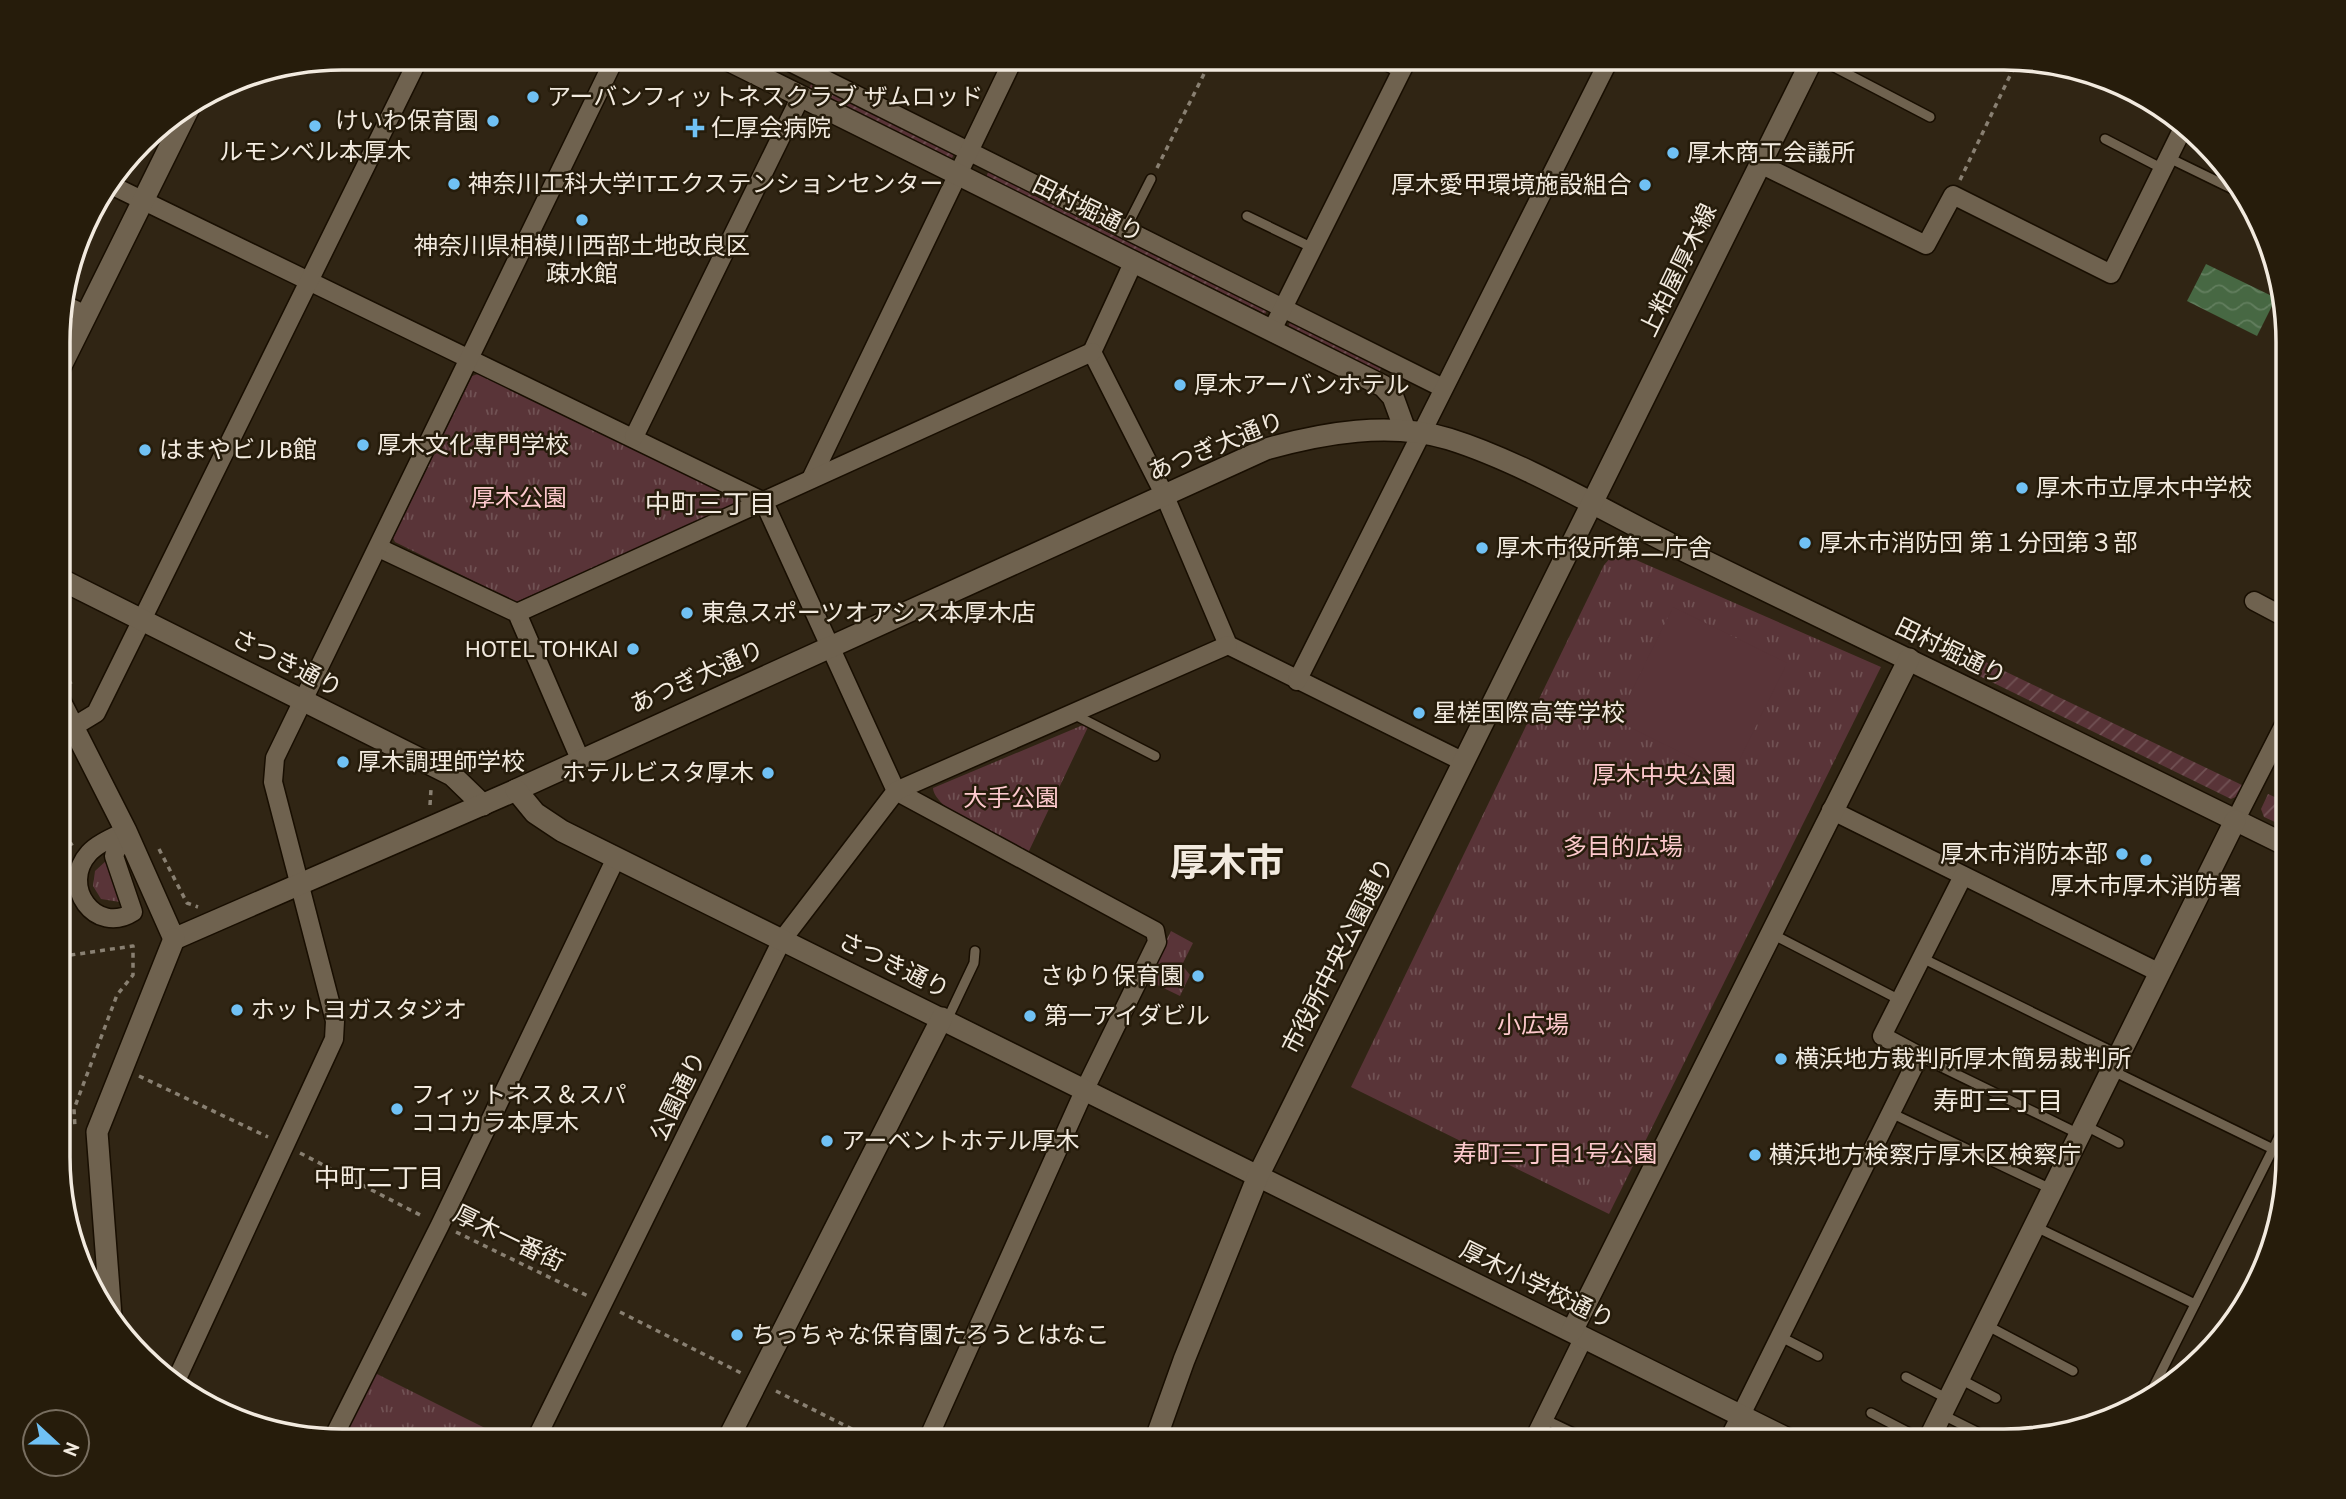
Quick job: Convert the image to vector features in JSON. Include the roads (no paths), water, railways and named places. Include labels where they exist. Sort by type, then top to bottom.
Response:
[{"type":"street","points":[[73,727],[96,713],[413,70]]},
{"type":"street","points":[[179,1375],[334,1040],[335,1021],[273,782],[275,758],[609,70]]},
{"type":"street","name":"田村堀通り","points":[[748,70],[1383,386],[1393,397],[1413,432],[1478,451],[2276,840]]},
{"type":"street","points":[[821,70],[968,150],[1443,388]]},
{"type":"street","points":[[811,479],[960,174],[968,150],[1007,70]]},
{"type":"street","points":[[1272,330],[1402,70]]},
{"type":"street","points":[[1297,681],[1413,432],[1443,388],[1604,70]]},
{"type":"street","name":"上粕屋厚木線","points":[[1591,505],[1809,70]]},
{"type":"street","points":[[634,437],[801,96]]},
{"type":"street","points":[[70,348],[182,122]]},
{"type":"street","points":[[1760,164],[1926,245],[1953,195],[2111,274],[2180,134]]},
{"type":"street","points":[[118,188],[764,502],[896,791],[1155,931],[1157,942],[1085,1089],[932,1429]]},
{"type":"street","points":[[517,613],[1092,352],[1134,261]]},
{"type":"street","points":[[72,309],[86,316]]},
{"type":"street","points":[[1092,352],[1164,494],[1228,645],[1464,762]]},
{"type":"street","name":"あつぎ大通り","points":[[174,939],[483,805],[1266,449],[1301,439],[1413,432]]},
{"type":"street","name":"市役所中央公園通り","points":[[1159,1429],[1258,1176],[1591,505]]},
{"type":"street","points":[[379,548],[517,613],[580,759]]},
{"type":"street","name":"さつき通り","points":[[70,584],[452,775],[483,805]]},
{"type":"street","points":[[2254,601],[2276,613]]},
{"type":"street","points":[[896,791],[1228,645]]},
{"type":"street","points":[[1539,1429],[1578,1334],[1770,933],[1909,659]]},
{"type":"street","points":[[70,721],[129,836],[174,939],[125,1068],[97,1132],[110,1299]]},
{"type":"street","points":[[1933,1429],[2276,741]]},
{"type":"street","name":"さつき通り","points":[[516,790],[548,823],[1258,1176]]},
{"type":"street","name":"公園通り","points":[[541,1429],[782,940],[896,791]]},
{"type":"street","points":[[1831,810],[2160,974]]},
{"type":"street","points":[[129,836],[114,856],[133,912],[122,917],[97,913],[86,906],[79,895],[77,880],[80,867],[93,849],[129,836]]},
{"type":"street","points":[[338,1429],[440,1225],[617,858]]},
{"type":"street","points":[[1734,1429],[1919,1056],[1882,1036],[1898,999],[1963,876]]},
{"type":"street","points":[[732,1429],[945,1019]]},
{"type":"street","name":"厚木小学校通り","points":[[1258,1176],[1768,1429]]},
{"type":"lane","points":[[1838,70],[1930,117]]},
{"type":"lane","points":[[2105,139],[2228,188]]},
{"type":"lane","points":[[1125,230],[1151,179]]},
{"type":"lane","points":[[1247,216],[1313,248]]},
{"type":"lane","points":[[1072,714],[1155,756]]},
{"type":"lane","points":[[1770,933],[1898,999]]},
{"type":"lane","points":[[945,1019],[974,963],[975,951]]},
{"type":"lane","points":[[1920,957],[2273,1149]]},
{"type":"lane","points":[[1919,1056],[2081,1129],[2119,1143]]},
{"type":"lane","points":[[1891,1113],[2051,1189]]},
{"type":"lane","points":[[2156,1382],[2276,1143]]},
{"type":"lane","points":[[2034,1226],[2195,1304]]},
{"type":"lane","points":[[1986,1325],[2073,1371]]},
{"type":"lane","points":[[1778,1336],[1818,1356]]},
{"type":"lane","points":[[1906,1377],[1977,1429]]},
{"type":"lane","points":[[1959,1379],[1996,1398]]},
{"type":"lane","points":[[1871,1413],[1903,1429]]},
{"type":"lane","points":[[1544,1419],[1565,1429]]},
{"type":"water","points":[[2206,264],[2272,296],[2273,303],[2257,336],[2187,301]]},
{"type":"place","name":"アーバンフィットネスクラブ ザムロッド","points":[[533,97]]},
{"type":"place","name":"けいわ保育園","points":[[493,121]]},
{"type":"place","name":"ルモンベル本厚木","points":[[315,126]]},
{"type":"place","name":"仁厚会病院","points":[[695,128]]},
{"type":"place","name":"厚木商工会議所","points":[[1673,153]]},
{"type":"place","name":"神奈川工科大学ITエクステンションセンター","points":[[454,184]]},
{"type":"place","name":"厚木愛甲環境施設組合","points":[[1645,185]]},
{"type":"place","name":"神奈川県相模川西部土地改良区 疎水館","points":[[582,220]]},
{"type":"place","name":"厚木アーバンホテル","points":[[1180,385]]},
{"type":"place","name":"厚木文化専門学校","points":[[363,445]]},
{"type":"place","name":"はまやビルB館","points":[[145,450]]},
{"type":"place","name":"厚木市立厚木中学校","points":[[2022,488]]},
{"type":"place","name":"厚木市消防団 第１分団第３部","points":[[1805,543]]},
{"type":"place","name":"厚木市役所第二庁舎","points":[[1482,548]]},
{"type":"place","name":"東急スポーツオアシス本厚木店","points":[[687,613]]},
{"type":"place","name":"HOTEL TOHKAI","points":[[633,649]]},
{"type":"place","name":"星槎国際高等学校","points":[[1419,713]]},
{"type":"place","name":"厚木調理師学校","points":[[343,762]]},
{"type":"place","name":"ホテルビスタ厚木","points":[[768,773]]},
{"type":"place","name":"厚木市消防本部","points":[[2122,854]]},
{"type":"place","name":"厚木市厚木消防署","points":[[2146,860]]},
{"type":"place","name":"さゆり保育園","points":[[1198,976]]},
{"type":"place","name":"ホットヨガスタジオ","points":[[237,1010]]},
{"type":"place","name":"第一アイダビル","points":[[1030,1016]]},
{"type":"place","name":"横浜地方裁判所厚木簡易裁判所","points":[[1781,1059]]},
{"type":"place","name":"フィットネス＆スパ ココカラ本厚木","points":[[397,1109]]},
{"type":"place","name":"アーベントホテル厚木","points":[[827,1141]]},
{"type":"place","name":"横浜地方検察庁厚木区検察庁","points":[[1755,1155]]},
{"type":"place","name":"ちっちゃな保育園たろうとはなこ","points":[[737,1335]]},
{"type":"district","name":"中町三丁目","points":[[710,504]]},
{"type":"district","name":"厚木市","points":[[1227,863]]},
{"type":"district","name":"寿町三丁目","points":[[1998,1101]]},
{"type":"district","name":"中町二丁目","points":[[379,1178]]},
{"type":"park label","name":"厚木公園","points":[[519,498]]},
{"type":"park label","name":"厚木中央公園","points":[[1664,775]]},
{"type":"park label","name":"大手公園","points":[[1011,798]]},
{"type":"park label","name":"多目的広場","points":[[1623,847]]},
{"type":"park label","name":"小広場","points":[[1533,1025]]},
{"type":"park label","name":"寿町三丁目1号公園","points":[[1555,1154]]}]
